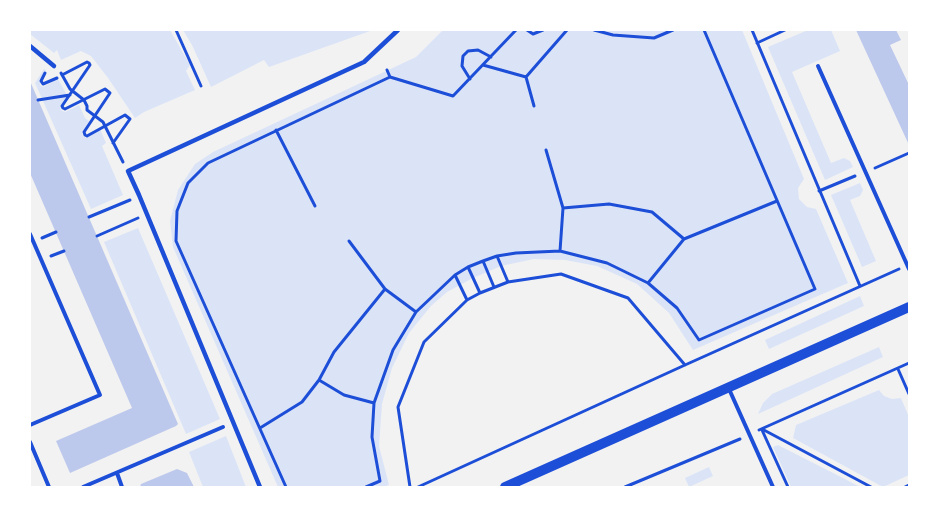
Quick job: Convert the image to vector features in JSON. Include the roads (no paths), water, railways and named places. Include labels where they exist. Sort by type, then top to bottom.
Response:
[{"type":"main road","points":[[505,487],[909,308]]},
{"type":"street","points":[[260,487],[128,171],[364,62],[398,30]]},
{"type":"street","points":[[30,46],[52,64]]},
{"type":"lane","points":[[818,66],[908,267]]},
{"type":"lane","points":[[30,234],[100,395],[30,425]]},
{"type":"lane","points":[[729,388],[773,487]]},
{"type":"lane","points":[[83,487],[223,427]]},
{"type":"lane","points":[[30,442],[49,487]]},
{"type":"lane","points":[[116,473],[122,487]]}]
